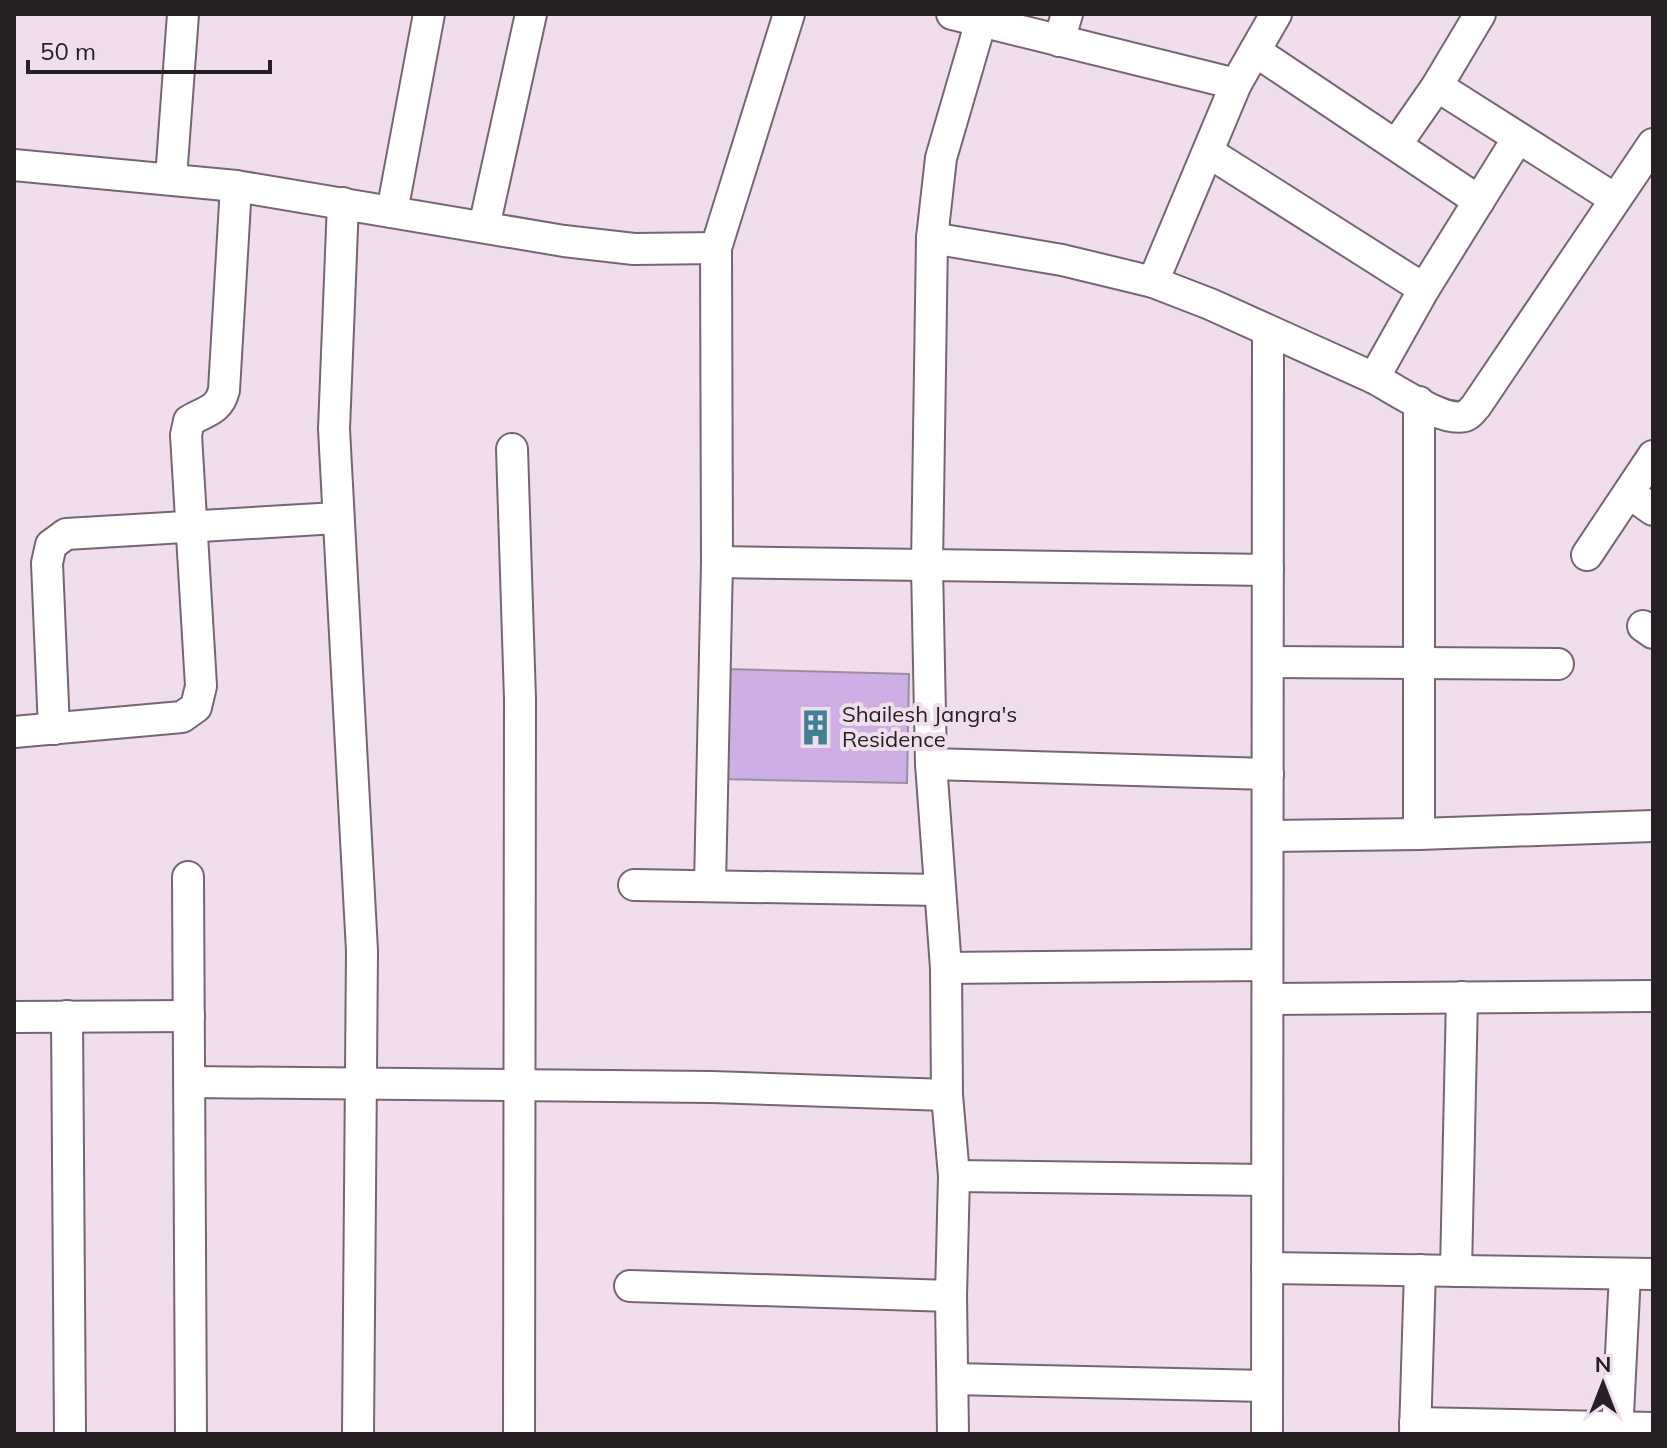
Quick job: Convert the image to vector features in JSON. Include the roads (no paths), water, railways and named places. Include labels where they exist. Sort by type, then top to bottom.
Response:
[{"type":"street","points":[[171,178],[183,14]]},
{"type":"street","points":[[392,212],[429,14]]},
{"type":"street","points":[[484,227],[531,14]]},
{"type":"street","points":[[710,885],[717,562],[716,248],[789,14]]},
{"type":"street","points":[[1153,282],[1236,84],[1276,14]]},
{"type":"street","points":[[1396,145],[1437,86],[1480,14]]},
{"type":"street","points":[[953,1434],[951,1296],[954,1176],[947,1095],[946,968],[931,764],[927,566],[932,238],[941,158],[966,17],[1063,28],[1236,84]]},
{"type":"street","points":[[1255,51],[1479,201]]},
{"type":"street","points":[[1437,86],[1615,199]]},
{"type":"street","points":[[1374,378],[1424,289],[1518,138]]},
{"type":"street","points":[[932,238],[1062,260],[1153,282],[1210,304],[1374,378],[1452,417],[1467,415],[1476,406],[1653,144]]},
{"type":"street","points":[[1208,152],[1424,289]]},
{"type":"street","points":[[14,165],[236,186],[564,241],[634,249],[716,248]]},
{"type":"street","points":[[14,732],[182,717],[196,707],[201,686],[186,435],[189,421],[213,410],[221,402],[224,390],[236,186]]},
{"type":"street","points":[[343,203],[334,429],[362,951],[358,1434]]},
{"type":"street","points":[[1267,1434],[1268,332]]},
{"type":"street","points":[[1419,402],[1419,834]]},
{"type":"street","points":[[512,449],[520,699],[519,1434]]},
{"type":"street","points":[[1587,555],[1641,501],[1653,456]]},
{"type":"street","points":[[54,729],[47,563],[51,545],[66,534],[337,518]]},
{"type":"street","points":[[717,562],[1268,570]]},
{"type":"street","points":[[1268,662],[1558,664]]},
{"type":"street","points":[[931,764],[1268,774]]},
{"type":"street","points":[[1268,836],[1653,826]]},
{"type":"street","points":[[188,877],[191,1434]]},
{"type":"street","points":[[634,885],[939,890]]},
{"type":"street","points":[[946,968],[1266,965]]},
{"type":"street","points":[[1268,999],[1653,996]]},
{"type":"street","points":[[1456,1271],[1462,997]]},
{"type":"street","points":[[67,1016],[70,1434]]},
{"type":"street","points":[[14,1017],[189,1016]]},
{"type":"street","points":[[190,1082],[712,1087],[947,1095]]},
{"type":"street","points":[[954,1176],[1267,1180]]},
{"type":"street","points":[[1267,1268],[1639,1274],[1617,1430]]},
{"type":"street","points":[[1420,1270],[1415,1429],[1653,1428]]},
{"type":"street","points":[[630,1286],[951,1296]]},
{"type":"street","points":[[953,1379],[1267,1386]]},
{"type":"place","name":"Shailesh Jangra's Residence","points":[[816,727]]}]
